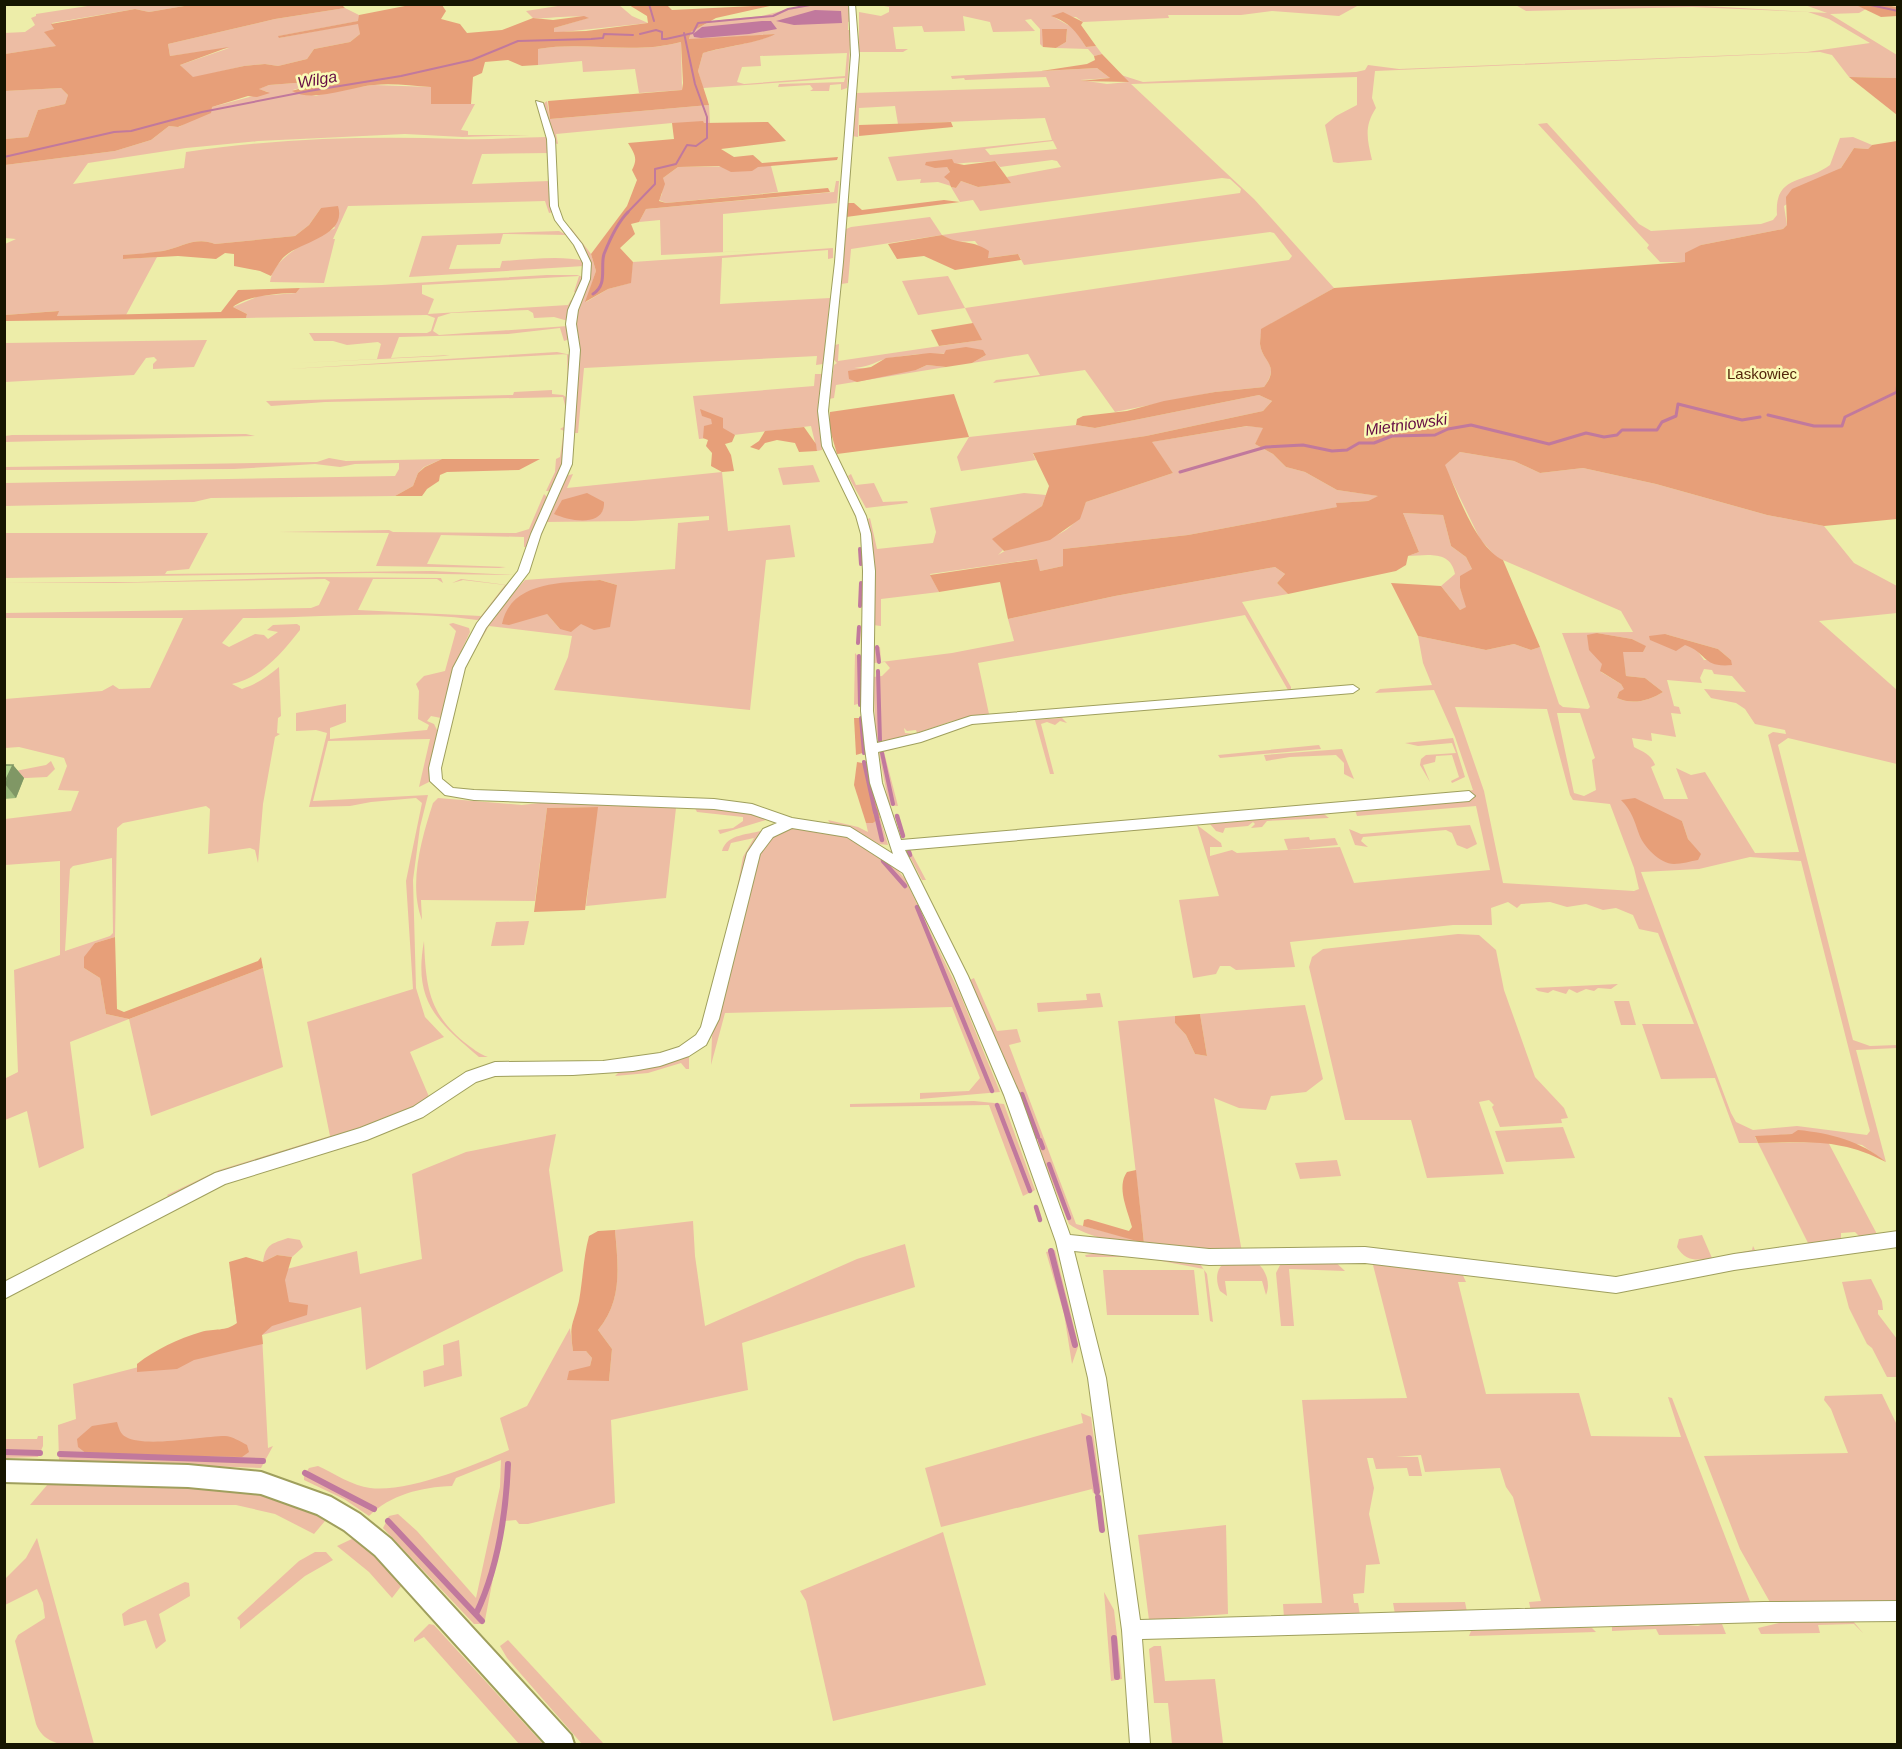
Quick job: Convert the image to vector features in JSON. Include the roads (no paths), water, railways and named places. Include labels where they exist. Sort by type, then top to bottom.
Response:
[{"type":"street","points":[[852,4],[855,55],[839,262],[823,411],[827,446],[861,516],[866,534],[869,571],[867,711],[876,783],[896,846],[961,976],[1012,1095],[1064,1242],[1097,1378],[1132,1630],[1140,1744]]},
{"type":"street","points":[[539,103],[551,139],[554,207],[559,220],[582,251],[588,268],[571,324],[575,350],[567,464],[536,534],[523,572],[481,626],[459,668],[435,768],[436,781],[450,792],[472,795],[733,806],[752,809],[791,823],[850,832],[909,871]]},
{"type":"street","points":[[871,749],[921,737],[971,720],[1353,689]]},
{"type":"street","points":[[896,846],[1468,796]]},
{"type":"street","points":[[4,1291],[221,1178],[362,1136],[418,1112],[482,1072],[495,1069],[628,1065],[658,1060],[683,1052],[703,1038],[712,1019],[754,853],[768,833],[791,823]]},
{"type":"street","points":[[1064,1242],[1209,1257],[1365,1255],[1616,1285],[1734,1262],[1898,1239]]},
{"type":"street","points":[[4,1471],[236,1480],[286,1490],[323,1506],[352,1522],[383,1547],[562,1744]]},
{"type":"street","points":[[1132,1630],[1782,1612],[1898,1611]]},
{"type":"waterway","points":[[649,4],[654,21]]},
{"type":"waterway","name":"Mietniowski","points":[[1866,4],[1898,11]]},
{"type":"waterway","name":"Wilga","points":[[684,35],[693,33],[698,23],[773,16],[788,9],[810,5],[847,5]]},
{"type":"waterway","name":"Wilga","points":[[640,34],[656,30],[662,32],[662,39],[684,35]]},
{"type":"waterway","name":"Wilga","points":[[4,157],[114,132],[131,131],[202,112],[401,76],[472,60],[518,41],[591,39],[603,38],[604,34],[633,35]]},
{"type":"waterway","points":[[627,213],[655,184],[655,169],[676,164],[687,145],[696,146],[707,138],[707,117],[695,84],[684,35]]},
{"type":"waterway","points":[[593,294],[598,290],[602,281],[606,248],[617,226],[627,213]]},
{"type":"waterway","name":"Mietniowski","points":[[1768,415],[1814,426],[1842,426],[1845,417],[1897,392],[1898,381]]},
{"type":"waterway","name":"Mietniowski","points":[[1180,472],[1266,447],[1303,445],[1332,451],[1347,450],[1359,443],[1374,443],[1392,436],[1435,435],[1448,429],[1471,425],[1549,444],[1586,433],[1604,437],[1617,435],[1622,430],[1657,430],[1662,422],[1676,416],[1678,404],[1742,420],[1760,417]]},
{"type":"waterway","points":[[860,549],[861,564]]},
{"type":"waterway","points":[[860,606],[861,583]]},
{"type":"waterway","points":[[858,643],[859,627]]},
{"type":"waterway","points":[[877,647],[879,662]]},
{"type":"waterway","points":[[859,656],[860,705]]},
{"type":"waterway","points":[[878,671],[880,741]]},
{"type":"waterway","points":[[861,718],[864,753]]},
{"type":"waterway","points":[[882,753],[893,804]]},
{"type":"waterway","points":[[864,762],[875,812]]},
{"type":"waterway","points":[[875,810],[882,840]]},
{"type":"waterway","points":[[897,816],[903,836]]},
{"type":"waterway","points":[[883,861],[905,886]]},
{"type":"waterway","points":[[917,907],[992,1091]]},
{"type":"waterway","points":[[1022,1094],[1038,1137]]},
{"type":"waterway","points":[[997,1105],[1030,1191]]},
{"type":"waterway","points":[[1040,1140],[1043,1148]]},
{"type":"waterway","points":[[1049,1164],[1069,1218]]},
{"type":"waterway","points":[[1036,1207],[1040,1220]]},
{"type":"waterway","points":[[1051,1251],[1075,1345]]},
{"type":"waterway","points":[[1089,1438],[1097,1492]]},
{"type":"waterway","points":[[4,1452],[40,1453]]},
{"type":"waterway","points":[[60,1454],[263,1461]]},
{"type":"waterway","points":[[476,1614],[495,1560],[505,1502],[508,1464]]},
{"type":"waterway","points":[[305,1473],[374,1509]]},
{"type":"waterway","points":[[1098,1497],[1102,1530]]},
{"type":"waterway","points":[[388,1521],[482,1621]]},
{"type":"waterway","points":[[1114,1638],[1117,1677]]},
{"type":"park label","name":"Laskowiec","points":[[1762,374]]}]
